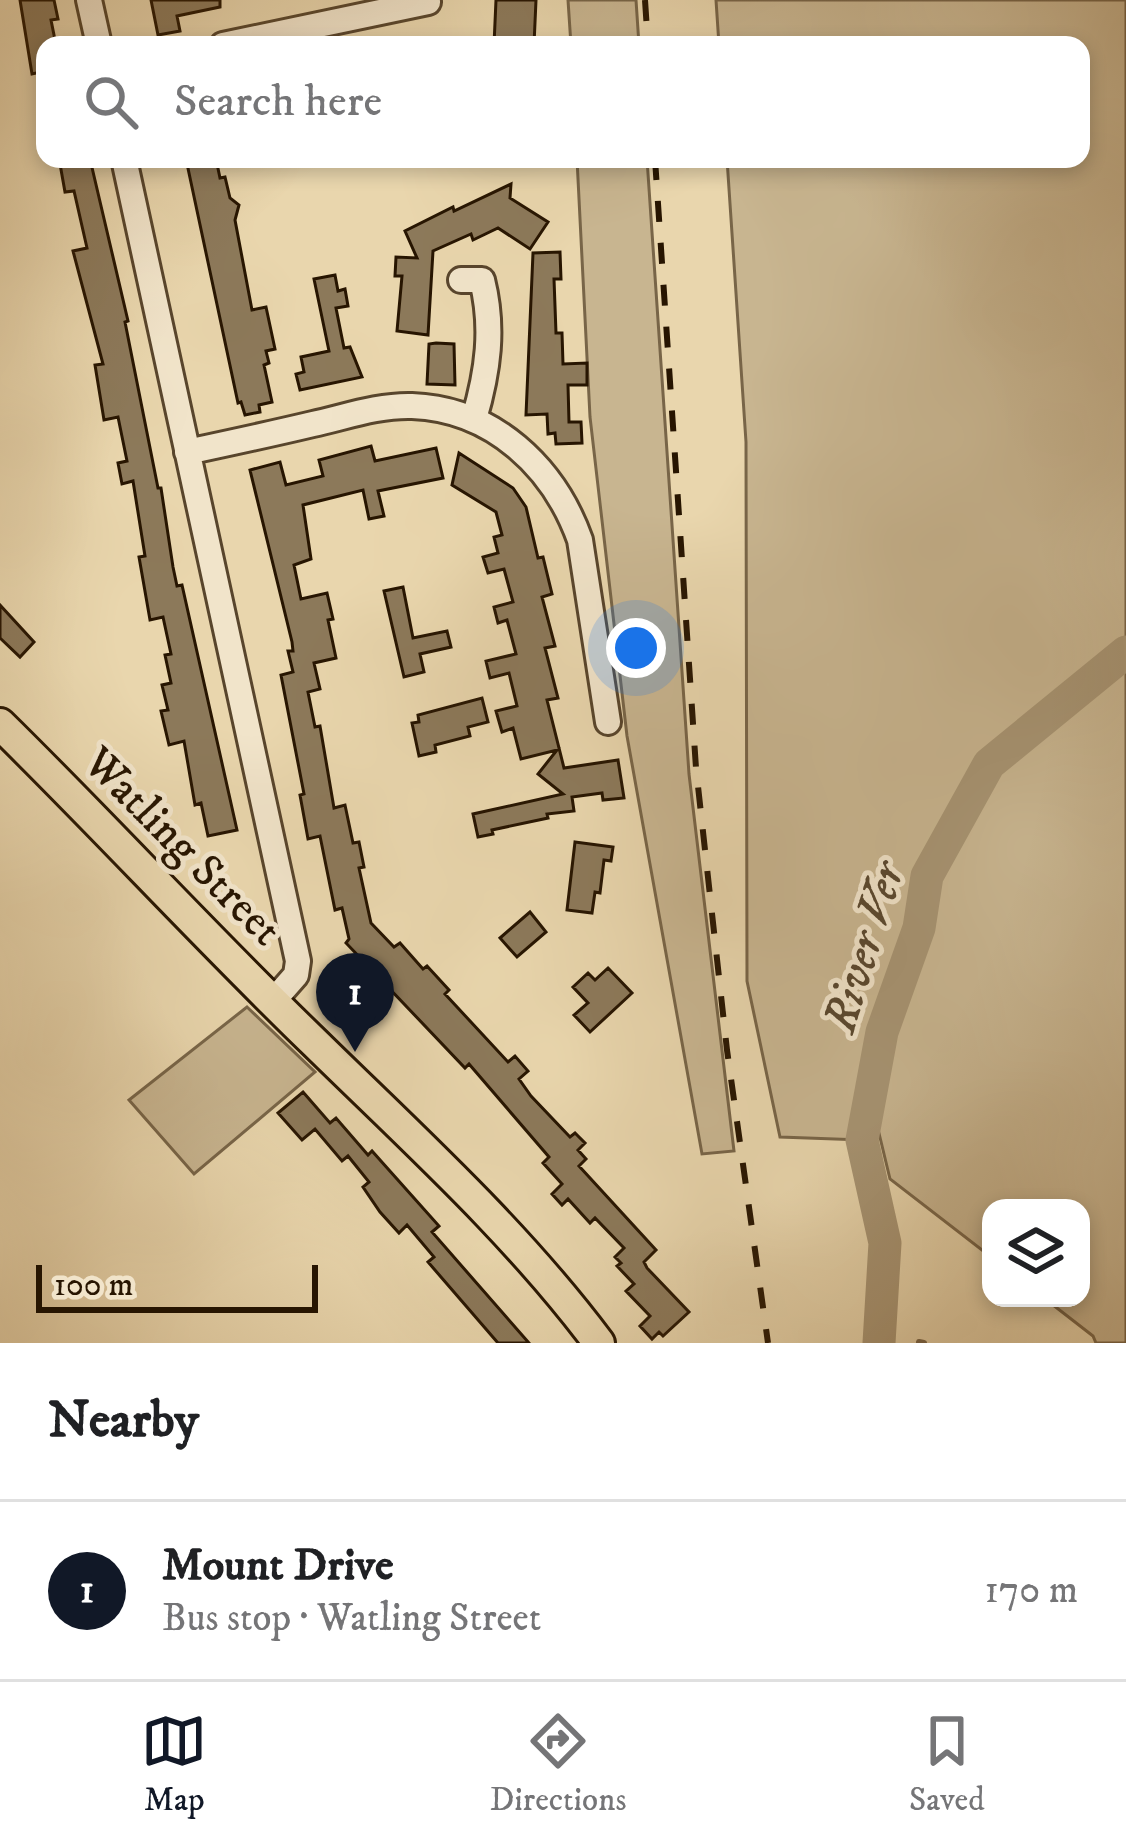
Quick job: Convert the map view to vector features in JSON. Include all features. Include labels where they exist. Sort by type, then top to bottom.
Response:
[{"type":"main road","name":"Watling Street","points":[[0,724],[487,1208],[599,1343]]},
{"type":"street","points":[[89,0],[97,36]]},
{"type":"street","points":[[266,36],[428,2]]},
{"type":"street","points":[[126,168],[298,961],[296,975],[274,1000]]},
{"type":"street","points":[[474,419],[485,383],[491,317],[480,275]]},
{"type":"street","points":[[187,452],[377,409],[410,406],[474,419],[525,452],[571,515],[580,540],[608,722]]},
{"type":"shaded area","points":[[568,0],[636,0],[638,36],[570,36]]},
{"type":"shaded area","points":[[716,0],[1126,0],[1126,1343],[1096,1343],[1056,1307],[1090,1307],[1090,1199],[982,1199],[982,1250],[890,1179],[871,1100],[862,1140],[780,1137],[747,981],[746,442],[728,168],[1090,168],[1090,36],[718,36]]},
{"type":"shaded area","points":[[577,168],[648,168],[689,774],[734,1151],[702,1154],[627,736],[590,417]]},
{"type":"shaded area","points":[[247,1007],[315,1072],[194,1174],[129,1100]]},
{"type":"building","points":[[20,0],[54,0],[58,19],[51,20],[54,36],[36,36],[36,73],[32,74]]},
{"type":"building","points":[[151,0],[220,0],[220,7],[177,16],[180,31],[158,35]]},
{"type":"building","points":[[496,0],[536,0],[534,36],[494,36]]},
{"type":"building","points":[[61,168],[92,168],[128,321],[177,586],[182,585],[237,830],[208,836],[201,803],[195,805],[184,741],[169,745],[161,711],[168,710],[162,685],[171,683],[165,655],[171,654],[163,617],[150,620],[133,481],[122,484],[118,463],[127,461],[118,417],[104,420],[95,365],[103,364],[73,251],[87,248],[74,191],[65,192]]},
{"type":"building","points":[[188,168],[218,168],[230,198],[239,205],[235,220],[252,310],[266,307],[275,349],[266,351],[269,363],[264,365],[272,402],[259,405],[260,412],[245,415],[238,403]]},
{"type":"building","points":[[511,184],[510,198],[548,222],[530,249],[498,228],[433,251],[428,335],[397,331],[402,276],[395,276],[396,257],[417,258],[405,231]]},
{"type":"building","points":[[560,252],[561,279],[554,279],[556,333],[562,333],[563,364],[587,363],[587,385],[568,385],[569,422],[581,422],[582,443],[556,444],[555,433],[548,434],[547,414],[526,415],[533,253]]},
{"type":"building","points":[[335,275],[338,291],[345,289],[348,306],[336,308],[344,348],[350,347],[362,377],[300,390],[296,374],[304,372],[301,357],[329,351],[314,279]]},
{"type":"building","points":[[429,344],[454,344],[455,385],[427,384]]},
{"type":"building","points":[[371,446],[375,461],[436,448],[443,478],[378,491],[384,516],[369,519],[363,490],[303,505],[311,559],[294,565],[301,599],[327,593],[333,619],[328,620],[336,658],[314,663],[320,689],[308,692],[315,727],[320,726],[334,808],[345,805],[353,843],[359,842],[364,867],[359,868],[371,923],[394,947],[400,943],[423,969],[427,966],[449,990],[445,994],[508,1062],[515,1056],[528,1071],[519,1079],[531,1096],[570,1137],[575,1133],[585,1143],[578,1150],[586,1159],[579,1166],[656,1250],[644,1262],[647,1268],[689,1312],[663,1336],[659,1332],[652,1339],[640,1326],[650,1316],[626,1291],[634,1284],[615,1257],[624,1248],[568,1199],[562,1205],[552,1194],[562,1184],[543,1163],[549,1157],[469,1064],[465,1068],[346,943],[342,908],[335,910],[320,836],[308,839],[281,675],[293,672],[288,651],[293,651],[292,642],[250,470],[280,462],[286,485],[323,476],[319,460]]},
{"type":"building","points":[[459,453],[513,488],[526,507],[538,558],[543,557],[552,594],[542,597],[555,646],[545,648],[558,698],[547,700],[564,768],[618,760],[624,798],[603,800],[602,793],[572,797],[574,811],[547,814],[548,818],[478,837],[473,814],[563,794],[538,774],[557,750],[521,759],[513,728],[502,732],[496,711],[517,706],[509,673],[490,678],[486,661],[516,654],[507,620],[498,623],[494,607],[513,602],[504,569],[488,573],[483,557],[498,553],[494,537],[502,535],[496,512],[452,485]]},
{"type":"building","points":[[403,587],[413,638],[447,631],[451,647],[420,654],[424,672],[404,677],[384,591]]},
{"type":"building","points":[[0,605],[34,642],[20,657],[0,638]]},
{"type":"building","points":[[482,698],[488,722],[468,727],[470,736],[435,745],[436,752],[419,756],[412,723],[419,722],[418,715]]},
{"type":"building","points":[[575,842],[613,847],[611,861],[604,860],[592,913],[567,910]]},
{"type":"building","points":[[530,912],[546,932],[517,957],[500,938]]},
{"type":"building","points":[[608,968],[632,993],[590,1032],[574,1015],[588,1003],[573,987],[588,973],[595,980]]},
{"type":"building","points":[[303,1092],[330,1123],[336,1118],[368,1155],[372,1151],[439,1226],[432,1232],[529,1343],[498,1343],[428,1262],[434,1257],[407,1225],[399,1233],[380,1212],[363,1187],[369,1182],[348,1156],[342,1161],[315,1129],[302,1140],[278,1113]]},
{"type":"waterway","name":"River Ver","points":[[879,1343],[885,1243],[862,1140],[882,1032],[919,928],[927,876],[989,764],[1126,652]]},
{"type":"waterway","name":"River Ver","points":[[919,1342],[924,1343]]},
{"type":"railway","points":[[645,0],[647,36]]},
{"type":"railway","points":[[656,168],[696,768],[727,1050],[768,1343]]},
{"type":"place","name":"Mount Drive","points":[[355,1052]]}]
